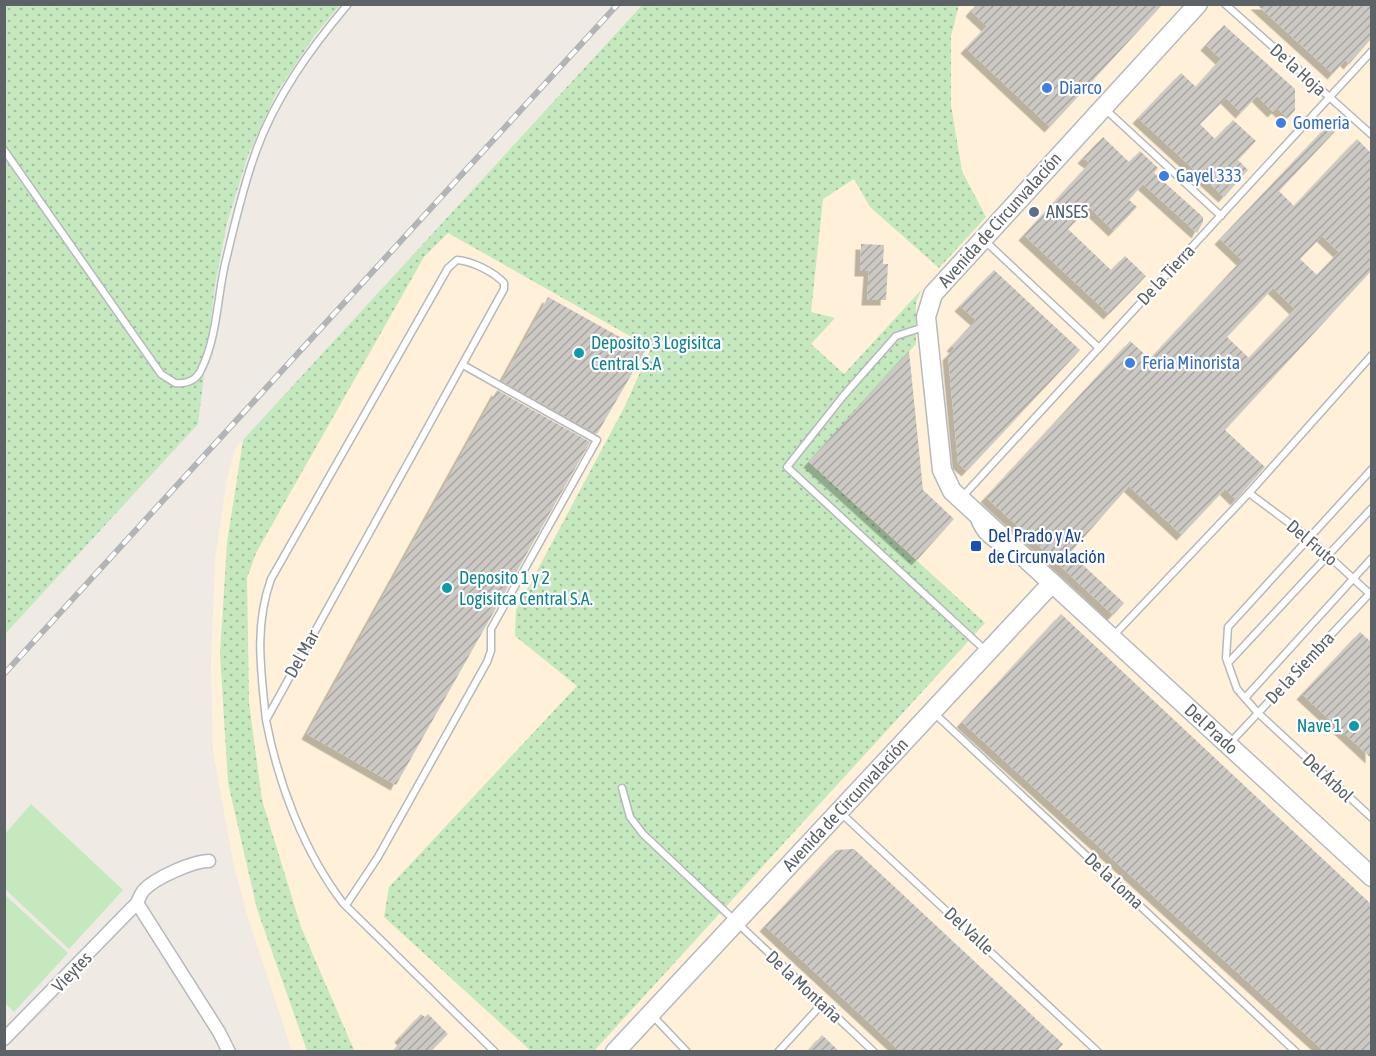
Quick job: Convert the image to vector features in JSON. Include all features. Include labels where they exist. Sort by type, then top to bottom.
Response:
[{"type":"street","name":"Avenida de Circunvalación","points":[[615,1052],[649,1012],[1052,583],[947,485],[942,470],[927,326],[928,305],[933,294],[1198,4]]},
{"type":"street","name":"Del Prado","points":[[1052,583],[1371,878]]},
{"type":"street","name":"Vieytes","points":[[4,1039],[137,903],[145,889],[172,872],[201,861],[209,861]]},
{"type":"street","points":[[137,903],[229,1052]]},
{"type":"lane","points":[[4,150],[161,374],[175,383],[192,380],[200,372],[211,344],[223,275],[255,153],[271,117],[291,82],[318,41],[348,4]]},
{"type":"lane","name":"De la Hoja","points":[[1225,4],[1371,135]]},
{"type":"lane","name":"De la Tierra","points":[[966,504],[1099,348],[1371,51]]},
{"type":"lane","points":[[1104,108],[1221,216]]},
{"type":"lane","points":[[983,239],[1099,348]]},
{"type":"lane","name":"Del Mar","points":[[457,260],[466,260],[500,278],[504,283],[504,290],[266,720],[259,651],[260,615],[271,579],[448,268],[457,260]]},
{"type":"lane","points":[[927,326],[903,331],[896,336],[844,395],[787,467],[987,651]]},
{"type":"lane","points":[[1111,638],[1249,493],[1371,355]]},
{"type":"lane","points":[[346,905],[378,857],[487,662],[491,629],[597,440],[463,365]]},
{"type":"lane","points":[[1228,663],[1228,627],[1371,469]]},
{"type":"lane","name":"Del Fruto","points":[[1249,493],[1308,537],[1371,593]]},
{"type":"lane","points":[[1228,663],[1371,508]]},
{"type":"lane","points":[[1245,698],[1371,558]]},
{"type":"lane","name":"De la Siembra","points":[[1228,745],[1371,593]]},
{"type":"lane","name":"Del Árbol","points":[[1228,663],[1237,689],[1258,713],[1371,818]]},
{"type":"lane","name":"De la Loma","points":[[932,710],[1296,1052]]},
{"type":"lane","points":[[266,720],[270,745],[313,858],[329,885],[346,905],[495,1052]]},
{"type":"lane","name":"De la Montaña","points":[[622,788],[630,817],[642,834],[874,1052]]},
{"type":"lane","name":"Del Valle","points":[[839,811],[1098,1052]]},
{"type":"lane","points":[[778,1052],[822,1004]]},
{"type":"lane","points":[[649,1012],[687,1052]]},
{"type":"shaded area","points":[[641,5],[1371,5],[1371,1051],[292,1051],[246,911],[233,861],[213,751],[211,664],[215,560],[227,479],[235,449]]},
{"type":"green space","points":[[5,5],[340,5],[315,35],[277,92],[248,155],[227,223],[215,285],[198,424],[5,634]]},
{"type":"green space","points":[[642,5],[959,5],[951,36],[951,105],[962,171],[986,217],[939,268],[870,207],[854,179],[823,199],[811,312],[835,318],[811,344],[844,374],[922,289],[916,302],[916,344],[809,462],[985,623],[594,1051],[531,1051],[384,917],[389,887],[577,686],[515,636],[516,610],[624,408],[651,348],[448,233],[424,257],[256,553],[247,578],[249,703],[262,800],[301,927],[354,1050],[307,1051],[257,909],[228,783],[220,654],[227,543],[243,440]]},
{"type":"green space","points":[[31,804],[123,890],[69,949],[5,889],[5,834]]},
{"type":"green space","points":[[4,894],[68,953],[14,1012],[5,1003]]},
{"type":"building","name":"Diarco","points":[[977,4],[1163,4],[1050,127],[966,48],[987,26],[971,11]]},
{"type":"building","points":[[1256,4],[1371,4],[1371,39],[1349,64],[1345,60],[1333,74]]},
{"type":"building","points":[[1224,25],[1295,89],[1295,110],[1288,118],[1277,108],[1273,112],[1257,96],[1241,113],[1226,98],[1200,124],[1215,139],[1233,120],[1256,141],[1238,160],[1248,170],[1224,197],[1138,118],[1181,73],[1196,87],[1221,59],[1206,45]]},
{"type":"building","points":[[1334,119],[1341,125],[1279,191],[1294,206],[1357,139],[1371,153],[1371,271],[1225,430],[1265,467],[1236,500],[1225,489],[1182,535],[1129,486],[1070,553],[1124,603],[1113,615],[986,497],[1130,341],[1150,359],[1242,260],[1220,239]],"holes":[[[1322,236],[1339,252],[1317,275],[1300,259]],[[1273,288],[1295,309],[1249,358],[1227,337]]]},
{"type":"building","points":[[1103,137],[1129,162],[1140,151],[1158,168],[1154,173],[1203,217],[1197,233],[1143,184],[1129,200],[1137,207],[1114,231],[1089,207],[1068,229],[1111,270],[1125,256],[1146,276],[1109,314],[1024,235],[1090,163],[1083,158]]},
{"type":"building","points":[[861,244],[884,245],[883,264],[888,264],[886,300],[867,300],[869,271],[860,271]]},
{"type":"building","points":[[994,270],[1080,350],[967,471],[958,463],[948,355],[955,348],[952,346],[976,320],[960,306]]},
{"type":"building","points":[[548,297],[645,351],[597,434],[502,381]]},
{"type":"building","points":[[909,351],[923,490],[954,519],[917,560],[809,462]]},
{"type":"building","name":"Deposito 1 y 2 Logisitca Central S.A.","points":[[497,390],[590,442],[396,785],[307,734]]},
{"type":"building","points":[[1061,614],[1371,904],[1371,1052],[1325,1052],[962,722]]},
{"type":"building","name":"Nave 1","points":[[1360,632],[1371,642],[1371,758],[1302,694]]},
{"type":"building","points":[[854,849],[1063,1044],[1056,1052],[901,1052],[765,926],[836,850]]},
{"type":"building","points":[[421,1014],[425,1017],[428,1014],[448,1034],[430,1052],[392,1052],[403,1040],[400,1037]]},
{"type":"building","points":[[822,1035],[840,1052],[807,1052]]},
{"type":"railway","points":[[4,674],[618,4]]},
{"type":"place","name":"Diarco","points":[[1047,88]]},
{"type":"place","name":"Gomeria","points":[[1281,123]]},
{"type":"place","name":"Gayel 333","points":[[1164,176]]},
{"type":"place","name":"ANSES","points":[[1034,212]]},
{"type":"place","name":"Deposito 3 Logisitca Central S.A","points":[[579,353]]},
{"type":"place","name":"Feria Minorista","points":[[1130,363]]},
{"type":"place","name":"Del Prado y Av. de Circunvalación","points":[[976,546]]},
{"type":"place","name":"Deposito 1 y 2 Logisitca Central S.A.","points":[[447,588]]},
{"type":"place","name":"Nave 1","points":[[1354,726]]}]
